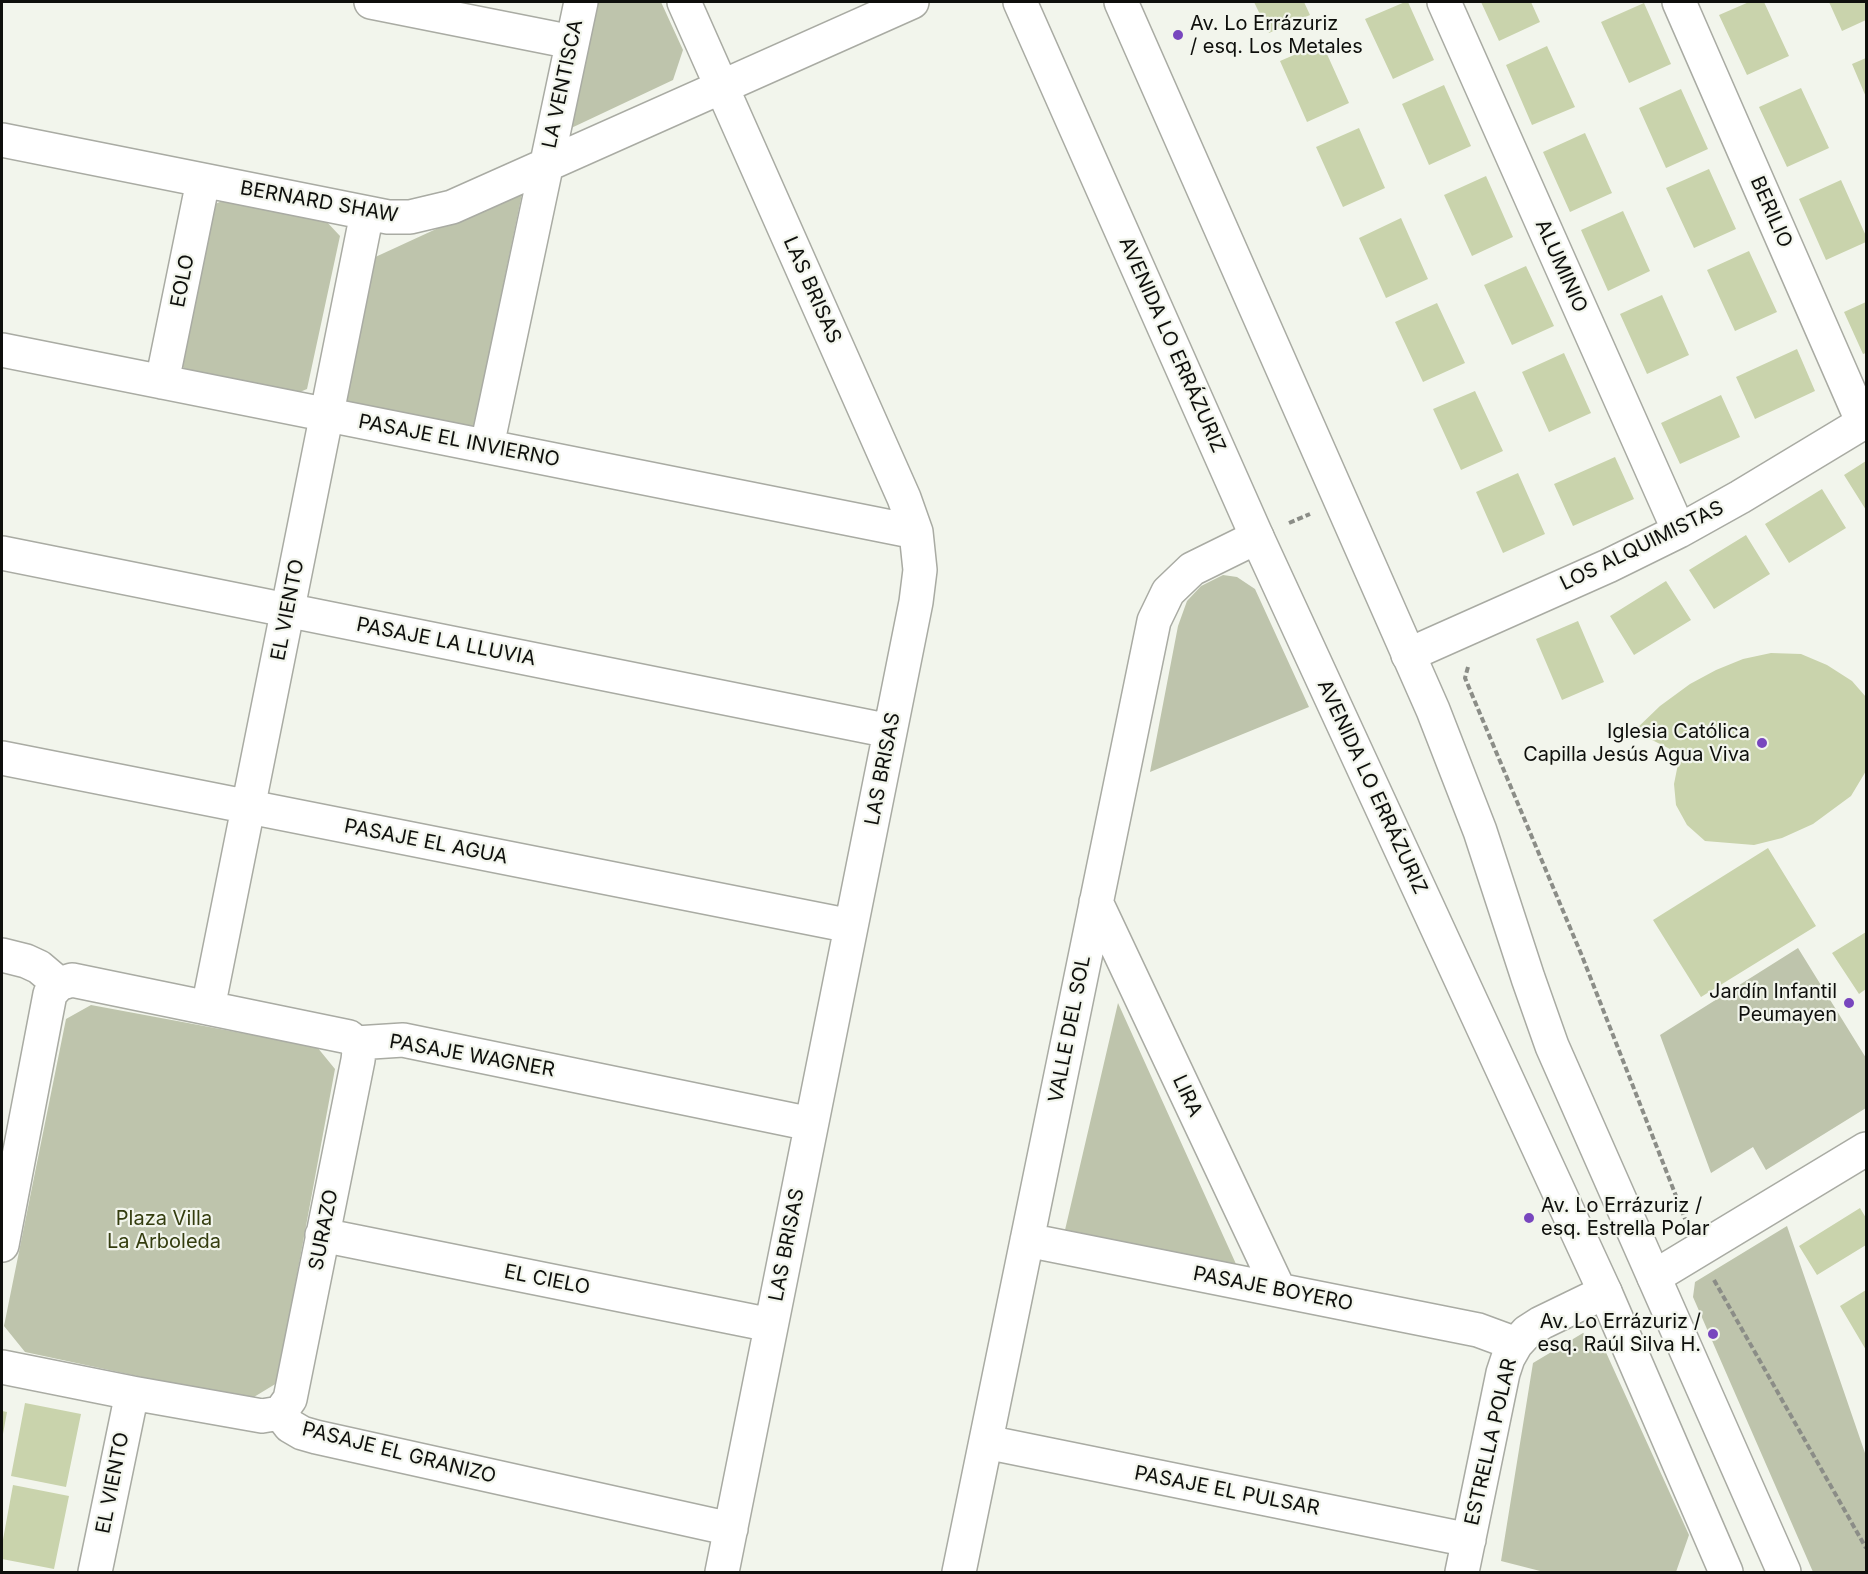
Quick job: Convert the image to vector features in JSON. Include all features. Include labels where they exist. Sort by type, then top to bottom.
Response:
[{"type":"street","points":[[370,2],[572,42]]},
{"type":"street","name":"LA VENTISCA","points":[[487,447],[581,2]]},
{"type":"street","name":"LAS BRISAS","points":[[684,2],[900,487],[916,532],[919,551],[919,586],[722,1572]]},
{"type":"street","name":"BERNARD SHAW","points":[[2,140],[388,218],[410,217],[452,207],[912,2]]},
{"type":"street","name":"AVENIDA LO ERRÁZURIZ","points":[[1020,2],[1257,537],[1605,1292],[1722,1570]]},
{"type":"street","points":[[1121,2],[1444,739],[1480,831],[1552,1046],[1784,1572]]},
{"type":"street","name":"ALUMINIO","points":[[1444,2],[1679,531]]},
{"type":"street","name":"BERILIO","points":[[1680,2],[1865,422]]},
{"type":"street","name":"EOLO","points":[[162,382],[203,180]]},
{"type":"street","name":"EL VIENTO","points":[[208,1008],[367,213]]},
{"type":"street","name":"PASAJE EL INVIERNO","points":[[2,350],[916,532]]},
{"type":"street","name":"LOS ALQUIMISTAS","points":[[1408,654],[1608,566],[1679,531],[1865,422]]},
{"type":"street","name":"VALLE DEL SOL","points":[[959,1572],[1150,637],[1159,606],[1168,592],[1192,569],[1257,537]]},
{"type":"street","name":"PASAJE LA LLUVIA","points":[[2,553],[890,731]]},
{"type":"street","name":"PASAJE EL AGUA","points":[[2,758],[851,926]]},
{"type":"street","name":"LIRA","points":[[1096,902],[1279,1290]]},
{"type":"street","points":[[2,955],[39,967],[59,984],[51,994],[8,1172],[2,1245]]},
{"type":"street","name":"PASAJE WAGNER","points":[[59,984],[72,980],[349,1037],[356,1043],[403,1040],[812,1124]]},
{"type":"street","name":"SURAZO","points":[[280,1413],[290,1399],[358,1060],[359,1051],[356,1043]]},
{"type":"street","points":[[1654,1277],[1860,1163]]},
{"type":"street","name":"EL CIELO","points":[[322,1235],[771,1325]]},
{"type":"street","name":"PASAJE BOYERO","points":[[1027,1240],[1478,1330],[1516,1344]]},
{"type":"street","name":"ESTRELLA POLAR","points":[[1462,1572],[1508,1358],[1516,1344],[1527,1332],[1605,1292]]},
{"type":"street","name":"PASAJE EL GRANIZO","points":[[2,1367],[262,1416],[280,1413],[290,1426],[316,1437],[731,1529]]},
{"type":"street","name":"EL VIENTO","points":[[95,1572],[132,1393]]},
{"type":"street","name":"PASAJE EL PULSAR","points":[[986,1442],[1469,1540]]},
{"type":"path","points":[[1257,537],[1340,500]]},
{"type":"path","points":[[1482,621],[1465,678],[1582,956],[1698,1251],[1866,1548]]},
{"type":"green space","points":[[595,2],[661,2],[683,50],[673,80],[567,130]]},
{"type":"green space","points":[[523,189],[472,437],[340,404],[371,259]]},
{"type":"green space","points":[[222,201],[325,220],[340,236],[307,389],[290,396],[197,379],[178,363],[208,207]]},
{"type":"green space","points":[[1223,575],[1237,577],[1255,589],[1309,707],[1150,772],[1178,626],[1187,601],[1201,586]]},
{"type":"green space","points":[[1798,948],[1866,1058],[1866,1108],[1766,1170],[1753,1147],[1711,1173],[1660,1035]]},
{"type":"green space","points":[[1118,1003],[1236,1264],[1065,1230]]},
{"type":"green space","name":"Plaza Villa La Arboleda","points":[[91,1005],[317,1047],[335,1069],[277,1383],[249,1400],[25,1352],[4,1326],[66,1019]]},
{"type":"green space","points":[[1787,1226],[1866,1456],[1866,1572],[1813,1572],[1693,1297],[1695,1282]]},
{"type":"green space","points":[[1583,1333],[1604,1348],[1689,1535],[1676,1572],[1544,1572],[1501,1561],[1533,1363]]},
{"type":"building","points":[[1254,2],[1304,2],[1310,15],[1269,33]]},
{"type":"building","points":[[1408,2],[1434,60],[1393,79],[1365,19]]},
{"type":"building","points":[[1481,2],[1531,2],[1540,22],[1499,41]]},
{"type":"building","points":[[1749,2],[1764,2],[1789,56],[1747,75],[1719,15]]},
{"type":"building","points":[[1829,2],[1866,2],[1866,20],[1842,31]]},
{"type":"building","points":[[1644,3],[1671,64],[1629,83],[1601,22]]},
{"type":"building","points":[[1322,43],[1349,103],[1307,122],[1280,61]]},
{"type":"building","points":[[1547,46],[1575,107],[1532,125],[1506,65]]},
{"type":"building","points":[[1866,58],[1866,97],[1852,64]]},
{"type":"building","points":[[1444,85],[1471,146],[1429,165],[1402,104]]},
{"type":"building","points":[[1801,88],[1829,148],[1787,167],[1759,107]]},
{"type":"building","points":[[1681,89],[1708,149],[1666,168],[1639,108]]},
{"type":"building","points":[[1359,128],[1385,188],[1343,207],[1316,147]]},
{"type":"building","points":[[1585,133],[1612,193],[1570,212],[1543,152]]},
{"type":"building","points":[[1709,169],[1736,229],[1694,248],[1666,188]]},
{"type":"building","points":[[1486,176],[1513,237],[1472,256],[1444,195]]},
{"type":"building","points":[[1841,180],[1866,236],[1866,242],[1826,260],[1799,199]]},
{"type":"building","points":[[1623,211],[1650,271],[1608,291],[1581,230]]},
{"type":"building","points":[[1401,218],[1428,279],[1386,298],[1359,238]]},
{"type":"building","points":[[1749,251],[1777,312],[1735,331],[1707,270]]},
{"type":"building","points":[[1526,266],[1554,326],[1512,345],[1484,285]]},
{"type":"building","points":[[1662,295],[1689,355],[1647,374],[1620,314]]},
{"type":"building","points":[[1866,302],[1866,353],[1863,354],[1844,312]]},
{"type":"building","points":[[1437,303],[1465,363],[1423,382],[1395,322]]},
{"type":"building","points":[[1797,349],[1815,391],[1755,419],[1736,377]]},
{"type":"building","points":[[1564,353],[1591,413],[1549,432],[1522,372]]},
{"type":"building","points":[[1475,391],[1503,451],[1461,470],[1433,409]]},
{"type":"building","points":[[1721,395],[1740,437],[1680,464],[1661,423]]},
{"type":"building","points":[[1615,457],[1634,499],[1573,526],[1554,484]]},
{"type":"building","points":[[1866,461],[1866,510],[1844,475]]},
{"type":"building","points":[[1518,473],[1545,534],[1503,553],[1476,492]]},
{"type":"building","points":[[1822,489],[1846,528],[1789,563],[1765,524]]},
{"type":"building","points":[[1746,535],[1770,574],[1714,609],[1689,570]]},
{"type":"building","points":[[1666,581],[1691,620],[1634,655],[1610,616]]},
{"type":"building","points":[[1578,621],[1604,682],[1562,700],[1536,639]]},
{"type":"building","name":"Iglesia Católica Capilla Jesús Agua Viva","points":[[1771,653],[1801,654],[1827,665],[1852,681],[1866,697],[1866,771],[1851,796],[1813,824],[1782,838],[1754,845],[1705,841],[1687,825],[1676,805],[1674,784],[1680,754],[1634,731],[1660,706],[1690,684],[1743,659]]},
{"type":"building","points":[[1768,848],[1816,926],[1701,997],[1653,920]]},
{"type":"building","points":[[1866,932],[1866,989],[1859,994],[1832,953]]},
{"type":"building","points":[[1860,1208],[1866,1218],[1866,1245],[1817,1275],[1799,1246]]},
{"type":"building","points":[[1866,1290],[1866,1350],[1840,1306]]},
{"type":"building","points":[[25,1403],[81,1414],[66,1487],[11,1476]]},
{"type":"building","points":[[2,1411],[7,1412],[3,1434],[2,1434]]},
{"type":"building","points":[[13,1485],[69,1496],[54,1569],[2,1559],[2,1545]]},
{"type":"place","name":"Av. Lo Errázuriz / esq. Los Metales","points":[[1178,35]]},
{"type":"place","name":"Iglesia Católica Capilla Jesús Agua Viva","points":[[1762,743]]},
{"type":"place","name":"Jardín Infantil Peumayen","points":[[1849,1003]]},
{"type":"place","name":"Av. Lo Errázuriz / esq. Estrella Polar","points":[[1529,1218]]},
{"type":"place","name":"Av. Lo Errázuriz / esq. Raúl Silva H.","points":[[1713,1334]]}]
